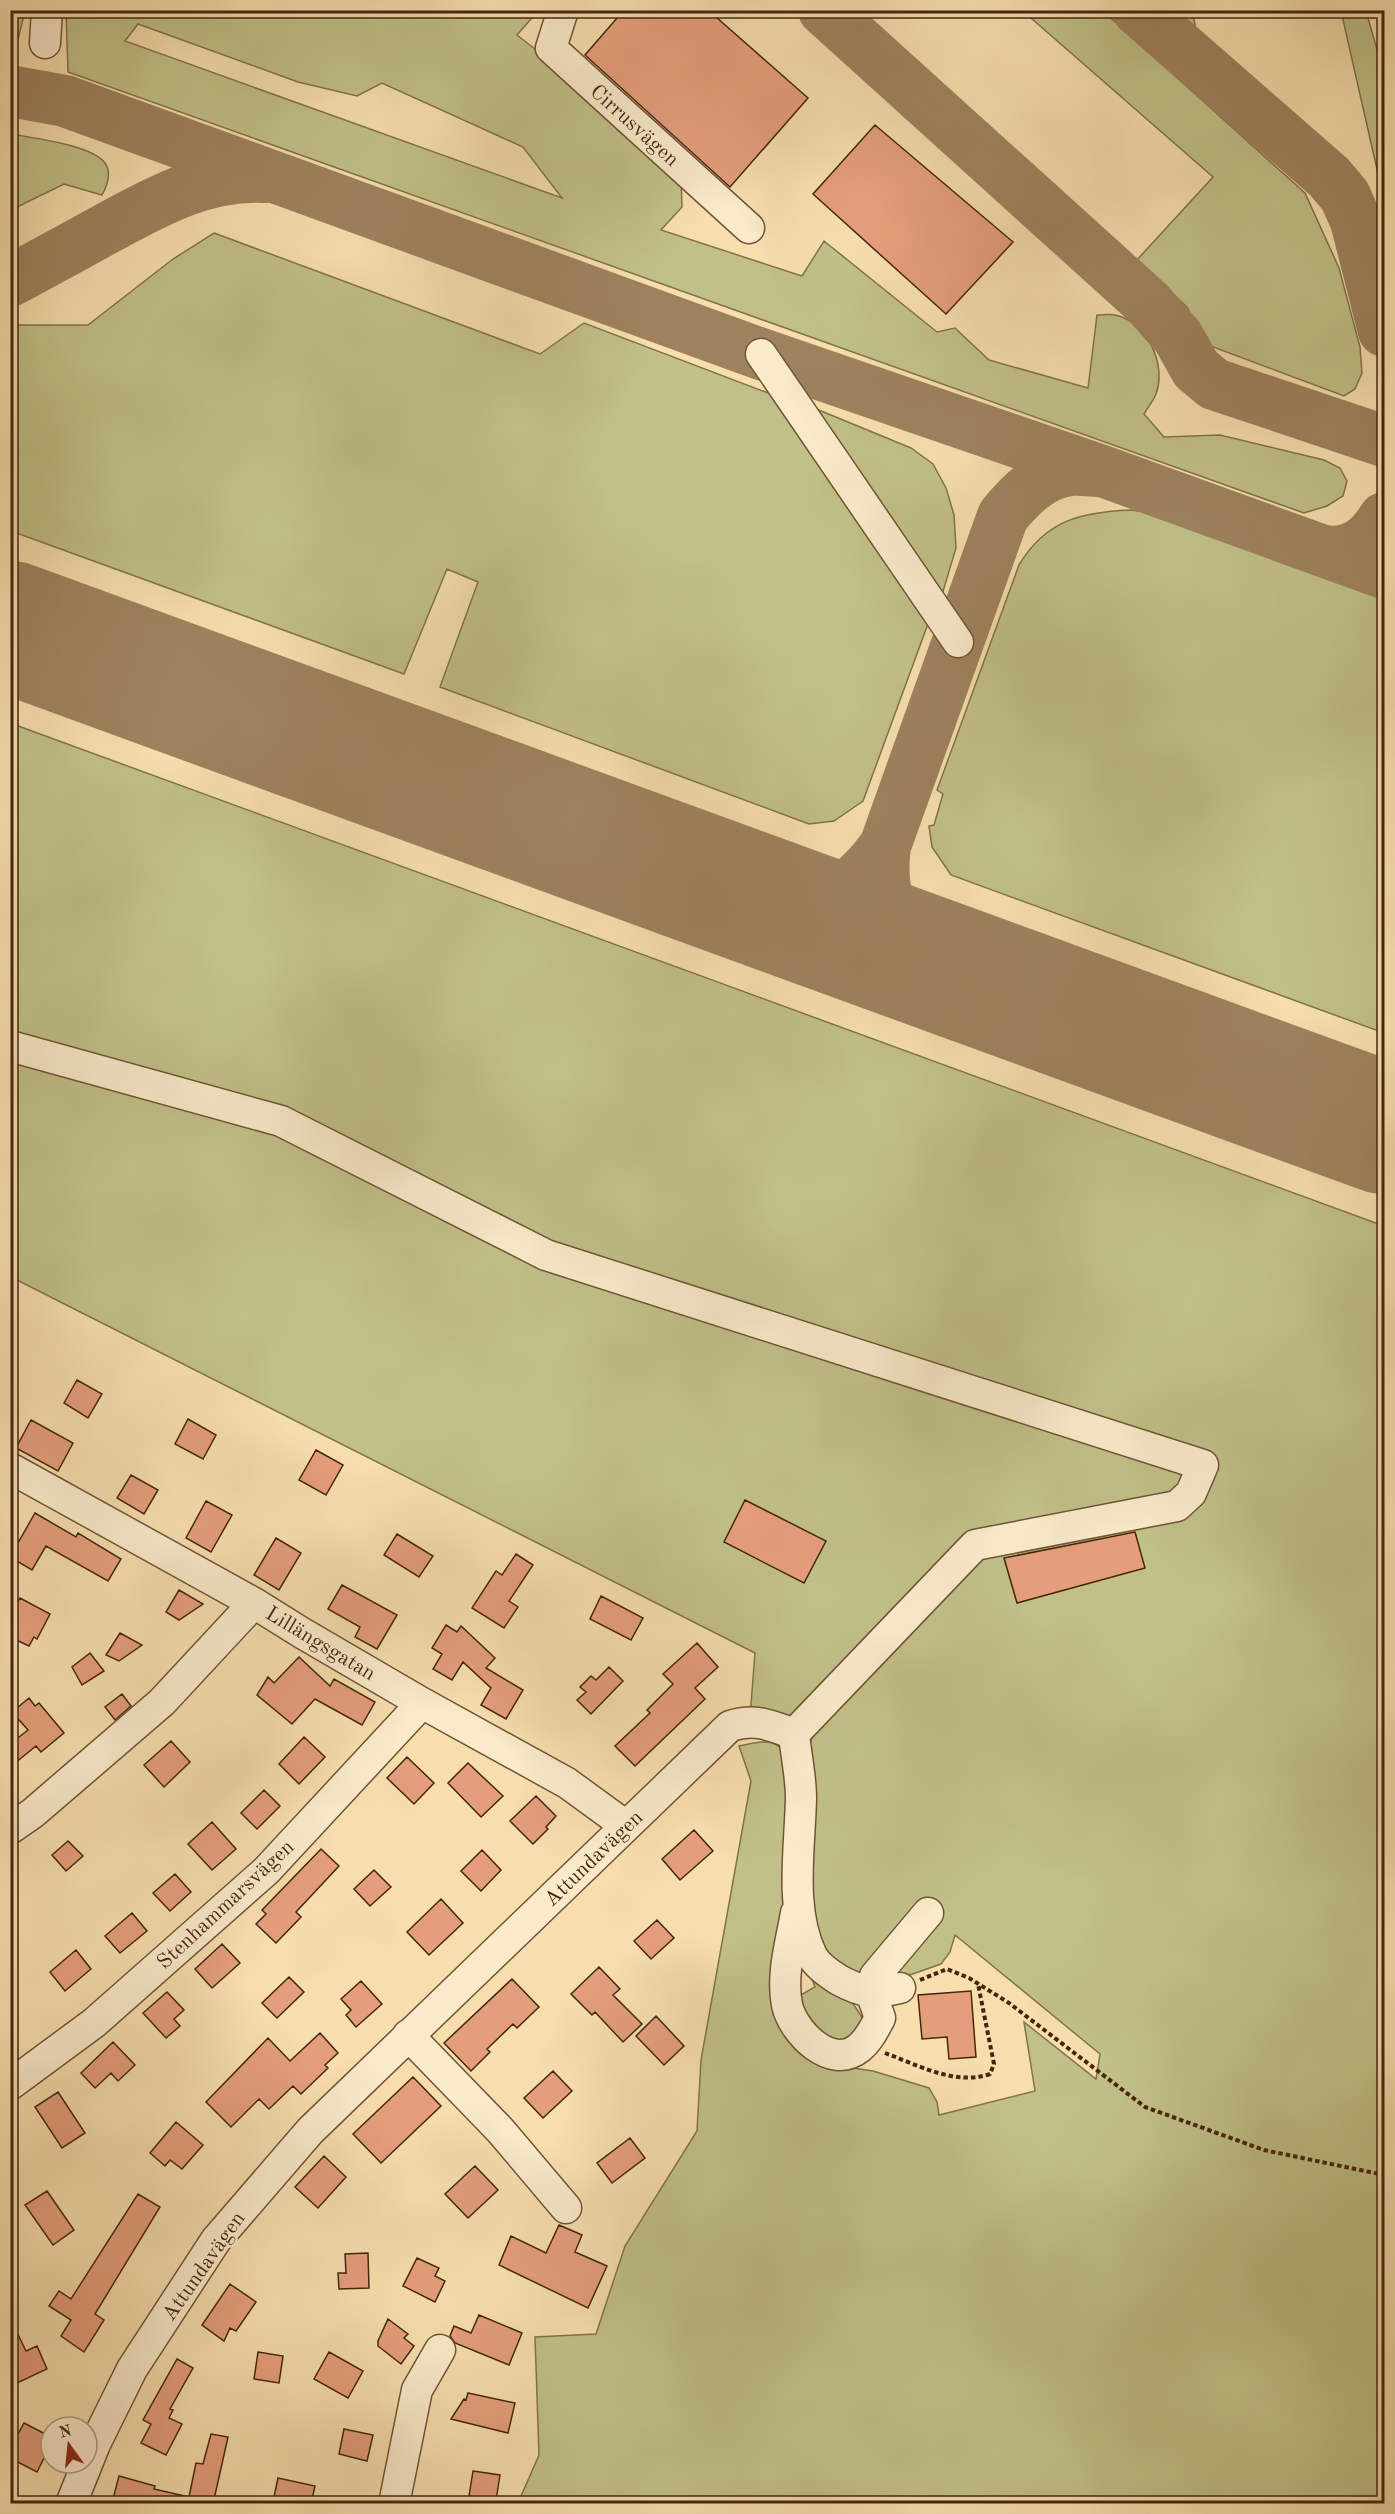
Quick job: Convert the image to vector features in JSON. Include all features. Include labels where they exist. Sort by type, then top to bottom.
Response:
[{"type":"street","points":[[45,42],[47,10]]},
{"type":"street","name":"Cirrusvägen","points":[[563,10],[551,48],[749,228]]},
{"type":"street","points":[[761,354],[958,642]]},
{"type":"street","points":[[10,1046],[281,1121],[546,1255],[1203,1465],[1191,1494],[1177,1506],[975,1545],[794,1734],[801,1794],[798,1898],[786,1989],[788,2007],[796,2025],[808,2040],[826,2052],[844,2055],[858,2050],[870,2037],[880,2018],[871,1992],[875,1976],[928,1912]]},
{"type":"street","name":"Lillängsgatan","points":[[10,1468],[254,1603],[422,1703],[567,1783],[626,1826]]},
{"type":"street","points":[[10,1829],[33,1813],[162,1702],[254,1603]]},
{"type":"street","name":"Stenhammarsvägen","points":[[10,2085],[94,2023],[266,1870],[422,1703]]},
{"type":"street","name":"Attundavägen","points":[[71,2504],[95,2444],[132,2369],[216,2240],[310,2131],[730,1726],[747,1720],[794,1734]]},
{"type":"street","points":[[798,1898],[802,1927],[813,1958],[834,1977],[857,1989],[871,1992],[879,1993],[900,1988]]},
{"type":"street","points":[[408,2035],[500,2130],[566,2208]]},
{"type":"street","points":[[394,2504],[417,2390],[440,2350]]},
{"type":"path","points":[[900,1988],[947,1969],[1009,2003],[1145,2107],[1264,2150],[1384,2175]]},
{"type":"path","points":[[862,2045],[954,2078],[976,2079],[990,2074],[994,2064],[978,1984]]},
{"type":"green space","points":[[11,10],[25,11],[15,52],[11,52]]},
{"type":"green space","points":[[66,11],[538,11],[517,35],[654,142],[681,178],[682,207],[661,230],[802,276],[824,241],[937,332],[955,328],[989,360],[1088,388],[1097,315],[1113,315],[1126,319],[1145,335],[1156,358],[1159,383],[1155,396],[1144,414],[1164,437],[1220,435],[1324,460],[1340,468],[1347,481],[1343,496],[1327,506],[1304,513],[68,72]],"holes":[[[138,24],[298,82],[357,96],[382,83],[523,147],[562,198],[125,41]]]},
{"type":"green space","points":[[1023,11],[1103,11],[1305,193],[1339,268],[1360,347],[1362,373],[1355,389],[1344,396],[1205,344],[1187,307],[1136,261],[1213,177]]},
{"type":"green space","points":[[1155,11],[1208,11],[1193,15],[1200,48]]},
{"type":"green space","points":[[1341,11],[1366,11],[1384,74],[1384,200]]},
{"type":"green space","points":[[11,134],[61,143],[88,151],[98,157],[105,163],[108,171],[107,184],[102,195],[64,184],[17,207],[11,222]]},
{"type":"green space","points":[[214,233],[540,354],[584,323],[776,396],[929,621],[863,801],[834,821],[809,824],[440,687],[478,582],[447,569],[404,674],[11,531],[10,312],[17,325],[88,325],[173,259]]},
{"type":"green space","points":[[809,406],[911,448],[933,464],[946,488],[954,515],[956,548],[941,598]]},
{"type":"green space","points":[[1131,510],[1154,513],[1384,598],[1384,1033],[951,875],[932,847],[929,826],[934,825],[943,794],[937,790],[1019,565],[1041,538],[1066,521],[1096,513]]},
{"type":"green space","points":[[10,723],[1384,1226],[1384,2503],[518,2503],[539,2455],[535,2337],[596,2334],[625,2246],[697,2131],[701,2060],[751,1781],[739,1746],[761,1742],[775,1744],[784,1755],[792,1776],[780,1990],[833,2065],[873,2071],[929,2088],[937,2102],[939,2115],[1035,2091],[1024,2022],[1096,2079],[1100,2054],[955,1935],[950,1952],[941,1964],[887,1983],[851,1980],[819,1942],[812,1914],[807,1764],[812,1734],[750,1717],[755,1653],[11,1277]]},
{"type":"green space","points":[[802,1952],[837,1985],[860,2013],[865,2024],[855,2045],[811,2037],[799,1996],[815,1987]]},
{"type":"building","points":[[624,10],[708,10],[808,98],[730,187],[585,55]]},
{"type":"building","points":[[875,125],[1013,242],[946,314],[813,194]]},
{"type":"building","points":[[77,1380],[102,1394],[88,1418],[64,1403]]},
{"type":"building","points":[[188,1419],[216,1435],[203,1459],[175,1444]]},
{"type":"building","points":[[31,1420],[73,1443],[58,1471],[16,1448]]},
{"type":"building","points":[[316,1450],[343,1465],[326,1495],[299,1480]]},
{"type":"building","points":[[131,1475],[158,1490],[144,1514],[117,1498]]},
{"type":"building","points":[[745,1500],[826,1541],[804,1583],[724,1542]]},
{"type":"building","points":[[206,1501],[232,1515],[211,1552],[186,1538]]},
{"type":"building","points":[[35,1513],[76,1537],[78,1533],[121,1559],[108,1581],[46,1546],[32,1570],[10,1557]]},
{"type":"building","points":[[1135,1532],[1145,1568],[1017,1603],[1004,1558]]},
{"type":"building","points":[[397,1534],[433,1556],[419,1577],[384,1555]]},
{"type":"building","points":[[276,1538],[301,1553],[279,1590],[254,1575]]},
{"type":"building","points":[[516,1554],[533,1565],[509,1601],[518,1607],[504,1628],[472,1608],[496,1571],[502,1575]]},
{"type":"building","points":[[342,1585],[397,1615],[377,1649],[355,1637],[360,1627],[328,1609]]},
{"type":"building","points":[[179,1590],[203,1604],[179,1620],[166,1612]]},
{"type":"building","points":[[601,1596],[643,1618],[631,1640],[590,1619]]},
{"type":"building","points":[[20,1598],[50,1614],[37,1639],[34,1637],[29,1646],[10,1637],[10,1617]]},
{"type":"building","points":[[446,1625],[457,1632],[461,1626],[495,1658],[486,1668],[523,1690],[506,1719],[481,1705],[491,1688],[463,1662],[452,1680],[433,1669],[442,1654],[432,1648]]},
{"type":"building","points":[[120,1633],[142,1645],[119,1661],[106,1655]]},
{"type":"building","points":[[697,1643],[718,1667],[695,1688],[705,1699],[635,1766],[615,1746],[650,1713],[647,1710],[673,1684],[663,1674]]},
{"type":"building","points":[[90,1653],[104,1671],[82,1685],[72,1667]]},
{"type":"building","points":[[299,1657],[330,1686],[334,1679],[375,1702],[362,1725],[315,1699],[292,1724],[257,1695],[268,1677],[274,1683]]},
{"type":"building","points":[[609,1667],[623,1681],[591,1714],[577,1700],[586,1692],[580,1687],[591,1676],[596,1680]]},
{"type":"building","points":[[122,1694],[131,1706],[115,1720],[105,1707]]},
{"type":"building","points":[[29,1698],[35,1706],[39,1703],[64,1733],[41,1752],[36,1746],[10,1767],[10,1744],[28,1730],[12,1712]]},
{"type":"building","points":[[304,1737],[325,1757],[299,1784],[279,1764]]},
{"type":"building","points":[[171,1741],[190,1762],[164,1787],[144,1765]]},
{"type":"building","points":[[407,1757],[434,1783],[414,1804],[387,1778]]},
{"type":"building","points":[[468,1763],[503,1796],[481,1817],[448,1783]]},
{"type":"building","points":[[264,1790],[280,1806],[257,1829],[241,1813]]},
{"type":"building","points":[[536,1796],[556,1816],[546,1827],[548,1829],[533,1844],[510,1821]]},
{"type":"building","points":[[212,1822],[236,1849],[212,1870],[188,1844]]},
{"type":"building","points":[[694,1830],[713,1851],[680,1880],[662,1859]]},
{"type":"building","points":[[68,1841],[83,1856],[66,1871],[52,1855]]},
{"type":"building","points":[[321,1849],[339,1866],[296,1912],[301,1917],[276,1943],[256,1924],[266,1914],[262,1910]]},
{"type":"building","points":[[482,1850],[501,1870],[481,1891],[461,1871]]},
{"type":"building","points":[[374,1870],[391,1887],[370,1906],[354,1889]]},
{"type":"building","points":[[175,1874],[191,1892],[170,1911],[153,1893]]},
{"type":"building","points":[[441,1899],[463,1923],[429,1955],[407,1932]]},
{"type":"building","points":[[132,1913],[147,1931],[120,1953],[105,1936]]},
{"type":"building","points":[[657,1920],[674,1938],[651,1959],[634,1941]]},
{"type":"building","points":[[222,1944],[240,1963],[212,1988],[195,1969]]},
{"type":"building","points":[[76,1950],[91,1969],[65,1991],[50,1972]]},
{"type":"building","points":[[599,1967],[620,1989],[613,1995],[642,2024],[623,2042],[595,2012],[592,2015],[571,1994]]},
{"type":"building","points":[[289,1977],[304,1992],[277,2018],[262,2003]]},
{"type":"building","points":[[512,1979],[539,2007],[517,2028],[513,2024],[487,2049],[490,2052],[471,2071],[444,2043]]},
{"type":"building","points":[[361,1981],[382,2004],[356,2027],[346,2015],[351,2010],[341,1999]]},
{"type":"building","points":[[971,1991],[976,2057],[949,2059],[947,2037],[922,2039],[918,1995]]},
{"type":"building","points":[[167,1992],[184,2010],[174,2019],[180,2026],[166,2038],[143,2013]]},
{"type":"building","points":[[656,2016],[684,2046],[664,2065],[636,2036]]},
{"type":"building","points":[[320,2033],[338,2053],[325,2065],[328,2068],[301,2094],[293,2086],[269,2109],[259,2099],[231,2127],[206,2102],[268,2038],[290,2061]]},
{"type":"building","points":[[113,2042],[135,2065],[118,2081],[111,2073],[95,2088],[81,2073]]},
{"type":"building","points":[[553,2071],[572,2091],[543,2118],[524,2098]]},
{"type":"building","points":[[413,2077],[441,2106],[381,2163],[353,2134]]},
{"type":"building","points":[[58,2092],[85,2133],[62,2148],[35,2107]]},
{"type":"building","points":[[176,2122],[203,2145],[182,2169],[170,2160],[165,2166],[150,2153]]},
{"type":"building","points":[[630,2138],[645,2158],[612,2183],[597,2163]]},
{"type":"building","points":[[324,2156],[346,2177],[318,2208],[295,2187]]},
{"type":"building","points":[[475,2166],[498,2190],[468,2218],[445,2194]]},
{"type":"building","points":[[47,2191],[74,2230],[53,2245],[25,2205]]},
{"type":"building","points":[[138,2194],[160,2207],[95,2314],[104,2320],[84,2352],[61,2336],[71,2320],[49,2306],[59,2291],[71,2299]]},
{"type":"building","points":[[559,2225],[582,2235],[575,2252],[607,2266],[588,2308],[499,2265],[511,2236],[546,2253]]},
{"type":"building","points":[[368,2253],[369,2288],[339,2289],[338,2273],[346,2273],[345,2254]]},
{"type":"building","points":[[417,2258],[439,2268],[435,2276],[445,2281],[435,2302],[403,2286]]},
{"type":"building","points":[[230,2284],[256,2302],[236,2331],[230,2328],[224,2341],[202,2325]]},
{"type":"building","points":[[479,2315],[522,2333],[509,2365],[455,2343],[450,2336],[454,2326],[471,2333]]},
{"type":"building","points":[[10,2318],[26,2351],[37,2346],[47,2369],[17,2383],[10,2369]]},
{"type":"building","points":[[388,2319],[408,2334],[404,2338],[414,2346],[401,2364],[378,2346]]},
{"type":"building","points":[[258,2352],[283,2356],[279,2383],[254,2379]]},
{"type":"building","points":[[329,2352],[363,2371],[348,2398],[314,2379]]},
{"type":"building","points":[[177,2359],[193,2368],[170,2409],[173,2410],[169,2418],[182,2424],[166,2455],[141,2443],[151,2424],[143,2420]]},
{"type":"building","points":[[468,2393],[515,2403],[508,2433],[451,2419],[464,2399],[466,2400]]},
{"type":"building","points":[[24,2423],[39,2431],[39,2468],[37,2472],[10,2458],[10,2449]]},
{"type":"building","points":[[344,2429],[373,2435],[367,2461],[339,2454]]},
{"type":"building","points":[[211,2434],[228,2437],[213,2504],[128,2504],[113,2499],[119,2476],[155,2486],[154,2489],[189,2497],[196,2463],[203,2464]]},
{"type":"building","points":[[473,2471],[500,2475],[496,2500],[469,2496]]},
{"type":"building","points":[[278,2478],[315,2486],[311,2504],[274,2497]]},
{"type":"taxiway","points":[[824,10],[1148,303],[1178,337],[1196,369],[1214,384],[1384,441]]},
{"type":"taxiway","points":[[1138,10],[1329,177],[1345,196],[1356,221],[1384,331]]},
{"type":"taxiway","points":[[10,91],[65,101],[761,354],[1105,472],[1384,573]]},
{"type":"taxiway","points":[[10,281],[180,192],[221,180],[264,177]]},
{"type":"taxiway","points":[[941,966],[913,940],[894,915],[884,885],[885,846],[1003,516],[1033,486],[1051,475],[1071,470],[1099,471]]},
{"type":"taxiway","points":[[1323,551],[1343,551],[1359,545],[1373,533],[1384,518]]},
{"type":"taxiway","points":[[763,901],[802,901],[833,894],[859,876],[885,846]]},
{"type":"runway","points":[[10,627],[1384,1128]]}]
